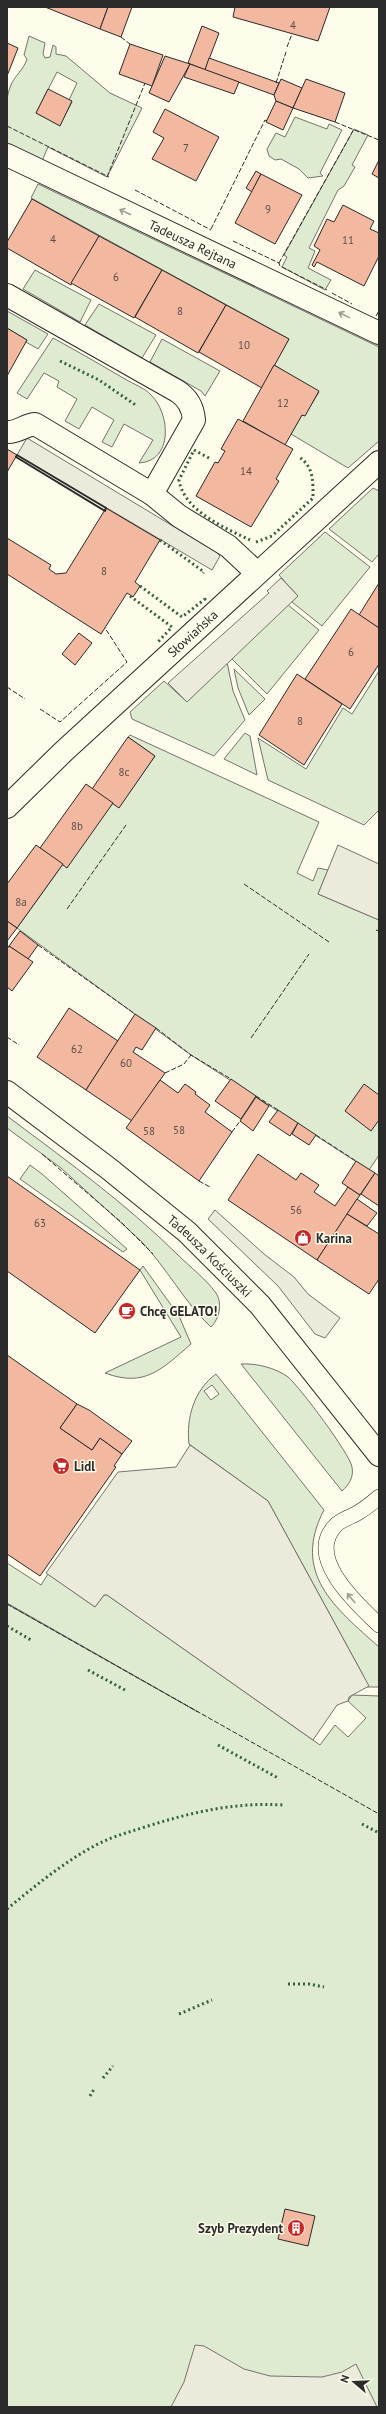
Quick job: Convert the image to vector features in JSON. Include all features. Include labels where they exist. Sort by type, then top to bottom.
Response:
[{"type":"street","name":"Tadeusza Rejtana","points":[[7,155],[379,333]]},
{"type":"street","points":[[7,295],[177,391],[188,401],[193,410],[194,420],[152,494]]},
{"type":"street","points":[[7,432],[13,433],[22,427],[35,424],[152,494],[179,516],[228,546],[257,573]]},
{"type":"street","name":"Słowiańska","points":[[7,807],[63,752],[379,462]]},
{"type":"street","name":"Tadeusza Kościuszki","points":[[7,1092],[108,1168],[187,1232],[260,1305],[379,1455]]},
{"type":"lane","points":[[379,1498],[358,1513],[335,1525],[330,1535],[327,1547],[332,1570],[341,1586],[353,1601],[379,1625]]},
{"type":"green space","points":[[29,36],[45,43],[43,54],[45,58],[50,57],[53,45],[56,47],[56,54],[66,56],[110,93],[142,108],[107,177],[48,147],[42,161],[7,145],[7,99],[13,82],[27,59],[24,55]],"holes":[[[57,72],[77,83],[69,100],[72,102],[60,125],[36,113]]]},
{"type":"green space","points":[[295,117],[327,129],[329,124],[342,130],[320,173],[323,176],[308,178],[299,169],[281,159],[275,160],[269,156],[267,149],[276,133],[285,137]]},
{"type":"green space","points":[[354,129],[368,135],[352,165],[355,167],[344,186],[338,190],[309,248],[315,251],[308,268],[331,280],[325,290],[282,267],[287,257],[284,255]]},
{"type":"green space","points":[[38,184],[379,347],[379,441],[348,468],[291,434],[302,415],[305,415],[319,392],[274,365],[289,339],[31,198]]},
{"type":"green space","points":[[35,270],[91,300],[80,322],[23,289]]},
{"type":"green space","points":[[99,304],[156,335],[142,358],[85,325]]},
{"type":"green space","points":[[7,311],[48,334],[38,349],[26,342],[27,340],[7,328]]},
{"type":"green space","points":[[53,338],[142,388],[151,395],[162,413],[165,424],[163,445],[158,454],[150,460],[139,463],[153,440],[124,424],[112,447],[102,442],[114,420],[92,407],[79,429],[65,421],[77,399],[57,387],[59,381],[44,373],[27,399],[17,393]]},
{"type":"green space","points":[[162,339],[220,371],[205,396],[201,391],[150,362]]},
{"type":"green space","points":[[373,488],[379,491],[379,554],[372,562],[329,529]]},
{"type":"green space","points":[[325,532],[370,567],[322,626],[292,602],[297,595],[279,575]]},
{"type":"green space","points":[[288,605],[319,630],[267,694],[231,658]]},
{"type":"green space","points":[[227,662],[233,691],[245,720],[214,756],[132,719],[130,712],[164,681],[187,702]]},
{"type":"green space","points":[[234,669],[265,699],[249,715],[238,688]]},
{"type":"green space","points":[[379,671],[379,810],[364,825],[268,780],[258,738],[306,769],[343,708],[352,714]]},
{"type":"green space","points":[[245,733],[250,736],[257,775],[224,759]]},
{"type":"green space","points":[[130,735],[319,822],[297,873],[313,881],[318,868],[328,870],[318,894],[379,920],[379,1155],[369,1170],[191,1055],[17,928],[63,864],[113,803],[119,807],[155,756],[128,737]]},
{"type":"green space","points":[[7,1116],[137,1217],[208,1283],[216,1293],[220,1306],[218,1316],[211,1327],[192,1307],[159,1262],[141,1241],[61,1168],[7,1128]]},
{"type":"green space","points":[[30,1165],[127,1249],[123,1252],[20,1179]]},
{"type":"green space","points":[[143,1266],[179,1316],[191,1344],[162,1368],[152,1374],[131,1378],[119,1377],[105,1373],[181,1337],[140,1270]]},
{"type":"green space","points":[[241,1364],[259,1365],[278,1371],[288,1377],[302,1393],[334,1435],[352,1467],[352,1477],[342,1491]]},
{"type":"green space","points":[[216,1374],[324,1510],[315,1532],[312,1552],[315,1571],[323,1588],[334,1603],[347,1618],[379,1647],[379,1687],[367,1687],[363,1675],[268,1501],[189,1444],[189,1424],[193,1405],[202,1388]],"holes":[[[212,1385],[219,1394],[211,1400],[204,1391]]]},
{"type":"green space","points":[[7,1563],[41,1585],[48,1574],[95,1607],[104,1595],[107,1595],[320,1745],[335,1725],[348,1737],[366,1718],[348,1701],[352,1695],[379,1696],[379,2407],[7,2407],[7,1604],[198,1712],[7,1603]]},
{"type":"shaded area","points":[[27,438],[216,552],[220,556],[212,570],[17,455]]},
{"type":"shaded area","points":[[281,578],[298,596],[187,702],[168,683],[269,593],[267,591]]},
{"type":"shaded area","points":[[338,845],[379,864],[379,920],[318,894]]},
{"type":"shaded area","points":[[215,1210],[264,1254],[294,1277],[308,1294],[340,1318],[325,1338],[315,1334],[278,1286],[208,1219]]},
{"type":"shaded area","points":[[190,1445],[268,1501],[369,1686],[349,1697],[348,1701],[337,1705],[313,1740],[107,1595],[104,1595],[95,1607],[46,1573],[118,1472],[176,1467]]},
{"type":"shaded area","points":[[195,2345],[204,2346],[244,2369],[270,2376],[322,2377],[342,2372],[356,2364],[377,2407],[171,2407],[184,2382]]},
{"type":"building","points":[[45,7],[108,7],[100,29]]},
{"type":"building","points":[[108,7],[132,7],[121,37],[100,29]]},
{"type":"building","points":[[235,7],[330,7],[318,41],[233,17]]},
{"type":"building","points":[[202,26],[219,33],[205,70],[188,63]]},
{"type":"building","points":[[7,43],[18,48],[7,76]]},
{"type":"building","points":[[130,44],[163,55],[152,86],[119,74]]},
{"type":"building","points":[[165,56],[190,64],[169,102],[149,93]]},
{"type":"building","points":[[209,58],[279,83],[274,95],[205,70]]},
{"type":"building","points":[[190,64],[239,82],[234,94],[184,77]]},
{"type":"building","points":[[281,79],[302,88],[293,108],[276,101],[274,95]]},
{"type":"building","points":[[306,79],[345,93],[335,122],[293,108]]},
{"type":"building","points":[[48,89],[72,101],[60,126],[36,113]]},
{"type":"building","points":[[276,101],[293,108],[283,130],[266,122]]},
{"type":"building","points":[[165,109],[219,137],[196,181],[152,159],[164,138],[153,132]]},
{"type":"building","points":[[379,160],[379,178],[372,174]]},
{"type":"building","points":[[256,171],[261,174],[252,192],[246,188]]},
{"type":"building","points":[[261,174],[302,195],[275,244],[235,223]]},
{"type":"building","points":[[32,199],[99,236],[71,285],[7,248],[7,242]]},
{"type":"building","points":[[343,205],[374,221],[370,229],[379,233],[379,256],[364,286],[317,262],[314,267],[312,265],[320,250],[314,246],[327,219],[334,222]]},
{"type":"building","points":[[99,236],[162,270],[134,318],[71,283]]},
{"type":"building","points":[[162,270],[226,305],[198,353],[135,317]]},
{"type":"building","points":[[226,305],[289,339],[262,388],[199,352]]},
{"type":"building","points":[[7,328],[27,340],[7,376]]},
{"type":"building","points":[[274,365],[319,391],[305,416],[302,415],[285,445],[243,421]]},
{"type":"building","points":[[238,419],[293,449],[276,479],[279,481],[251,527],[196,496],[215,462],[218,463],[225,451],[221,449]]},
{"type":"building","points":[[7,449],[17,455],[7,472]]},
{"type":"building","points":[[106,508],[160,540],[135,582],[140,586],[137,591],[133,597],[127,593],[101,634],[7,574],[7,538],[51,565],[49,569],[56,574],[66,573]]},
{"type":"building","points":[[379,583],[379,628],[359,615]]},
{"type":"building","points":[[351,609],[379,628],[379,664],[350,709],[305,679]]},
{"type":"building","points":[[79,633],[92,643],[75,665],[62,654]]},
{"type":"building","points":[[297,674],[342,704],[304,765],[259,735]]},
{"type":"building","points":[[128,737],[155,756],[119,808],[92,789]]},
{"type":"building","points":[[86,784],[113,803],[67,868],[40,848]]},
{"type":"building","points":[[36,845],[63,864],[17,928],[7,921],[7,884]]},
{"type":"building","points":[[7,921],[17,928],[7,941]]},
{"type":"building","points":[[20,931],[38,945],[28,959],[9,946]]},
{"type":"building","points":[[9,946],[33,962],[12,991],[7,987],[7,949]]},
{"type":"building","points":[[69,1008],[118,1041],[86,1090],[37,1057]]},
{"type":"building","points":[[135,1014],[156,1028],[142,1050],[136,1047],[133,1052],[165,1073],[132,1121],[86,1090]]},
{"type":"building","points":[[231,1079],[256,1096],[241,1119],[215,1101]]},
{"type":"building","points":[[160,1080],[178,1093],[185,1084],[196,1092],[195,1094],[210,1105],[205,1112],[232,1132],[199,1181],[126,1128]]},
{"type":"building","points":[[364,1084],[379,1095],[379,1120],[371,1131],[345,1111]]},
{"type":"building","points":[[256,1097],[269,1106],[253,1131],[240,1121]]},
{"type":"building","points":[[278,1110],[298,1123],[290,1136],[269,1122]]},
{"type":"building","points":[[298,1123],[316,1135],[309,1145],[292,1134]]},
{"type":"building","points":[[258,1154],[296,1180],[301,1173],[319,1185],[314,1192],[335,1206],[348,1187],[360,1195],[317,1260],[228,1200]]},
{"type":"building","points":[[356,1161],[375,1173],[360,1195],[342,1183]]},
{"type":"building","points":[[375,1173],[379,1176],[379,1206],[361,1194]]},
{"type":"building","points":[[7,1176],[140,1270],[95,1333],[7,1271]]},
{"type":"building","points":[[357,1199],[377,1213],[367,1226],[347,1214]]},
{"type":"building","points":[[347,1214],[379,1234],[379,1279],[369,1294],[317,1260]]},
{"type":"building","name":"Lidl","points":[[7,1355],[77,1404],[60,1428],[92,1450],[100,1438],[122,1454],[114,1466],[116,1467],[40,1576],[7,1554]]},
{"type":"building","points":[[77,1404],[89,1410],[132,1441],[122,1454],[100,1438],[92,1450],[60,1428]]},
{"type":"building","name":"Szyb Prezydent","points":[[285,2209],[315,2216],[308,2246],[278,2239]]},
{"type":"hedge","points":[[60,361],[99,380],[137,406]]},
{"type":"hedge","points":[[209,458],[194,450],[179,480],[182,491],[189,501],[207,517],[250,540]]},
{"type":"hedge","points":[[256,542],[272,536],[313,498],[312,475],[308,465],[299,457]]},
{"type":"hedge","points":[[160,540],[204,572],[203,573]]},
{"type":"hedge","points":[[140,586],[182,617],[205,599],[202,597]]},
{"type":"hedge","points":[[130,596],[172,627],[157,643]]},
{"type":"hedge","points":[[7,1626],[31,1640]]},
{"type":"hedge","points":[[88,1670],[125,1690]]},
{"type":"hedge","points":[[218,1745],[278,1778]]},
{"type":"hedge","points":[[7,1909],[61,1867],[96,1845],[115,1837],[198,1812],[248,1805],[283,1805]]},
{"type":"hedge","points":[[362,1824],[379,1833]]},
{"type":"hedge","points":[[288,1984],[309,1984],[324,1987]]},
{"type":"hedge","points":[[179,2014],[212,2000]]},
{"type":"hedge","points":[[103,2078],[113,2066]]},
{"type":"hedge","points":[[90,2096],[94,2089]]},
{"type":"fence","points":[[287,47],[292,34]]},
{"type":"fence","points":[[121,37],[130,44]]},
{"type":"fence","points":[[276,83],[286,52]]},
{"type":"fence","points":[[107,177],[145,83]]},
{"type":"fence","points":[[211,229],[265,120],[267,121]]},
{"type":"fence","points":[[335,122],[379,140]]},
{"type":"fence","points":[[7,126],[109,177]]},
{"type":"fence","points":[[279,263],[354,129]]},
{"type":"fence","points":[[135,190],[211,230]]},
{"type":"fence","points":[[233,241],[279,263],[280,266],[327,290]]},
{"type":"fence","points":[[332,293],[352,304]]},
{"type":"fence","points":[[376,316],[379,311]]},
{"type":"fence","points":[[40,709],[60,722],[127,662],[105,628]]},
{"type":"fence","points":[[7,687],[25,699]]},
{"type":"fence","points":[[67,909],[126,825]]},
{"type":"fence","points":[[244,884],[329,942]]},
{"type":"fence","points":[[38,945],[135,1014]]},
{"type":"fence","points":[[251,1038],[309,954]]},
{"type":"fence","points":[[156,1028],[191,1055],[231,1079]]},
{"type":"fence","points":[[7,1037],[19,1045]]},
{"type":"fence","points":[[165,1073],[184,1064],[191,1055]]},
{"type":"fence","points":[[256,1096],[278,1110]]},
{"type":"fence","points":[[232,1132],[240,1121]]},
{"type":"fence","points":[[316,1135],[356,1161]]},
{"type":"fence","points":[[42,1154],[121,1222],[153,1254]]},
{"type":"fence","points":[[199,1181],[210,1187]]},
{"type":"fence","points":[[7,1604],[379,1814]]},
{"type":"wall","points":[[17,455],[106,508],[105,511],[16,457],[17,455]]},
{"type":"place","name":"Karina","points":[[303,1238]]},
{"type":"place","name":"Chcę GELATO!","points":[[127,1311]]},
{"type":"place","name":"Lidl","points":[[61,1466]]},
{"type":"place","name":"Szyb Prezydent","points":[[296,2228]]}]
